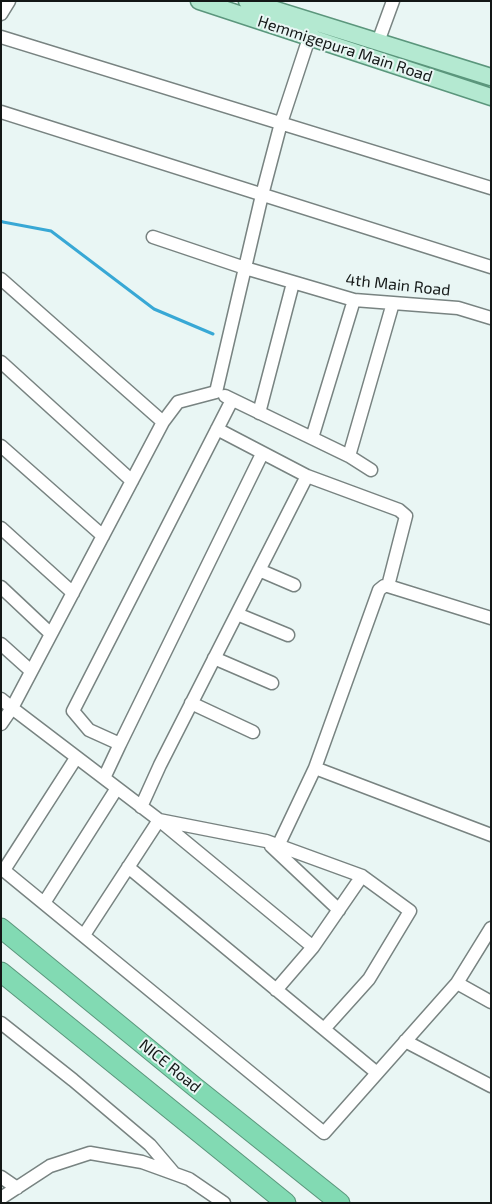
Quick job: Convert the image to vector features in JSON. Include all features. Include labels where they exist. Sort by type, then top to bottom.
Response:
[{"type":"highway","name":"NICE Road","points":[[1,928],[340,1203]]},
{"type":"highway","name":"NICE Road","points":[[1,972],[286,1203]]},
{"type":"main road","name":"Hemmigepura Main Road","points":[[199,1],[312,30],[378,42],[491,77]]},
{"type":"main road","name":"Hemmigepura Main Road","points":[[247,1],[312,30],[491,97]]},
{"type":"street","points":[[1,14],[10,1]]},
{"type":"street","points":[[378,42],[393,1]]},
{"type":"street","points":[[216,392],[262,195],[281,123],[312,30]]},
{"type":"street","points":[[1,37],[491,188]]},
{"type":"street","points":[[1,112],[491,267]]},
{"type":"street","name":"4th Main Road","points":[[154,237],[245,268],[354,300],[458,308],[491,318]]},
{"type":"street","points":[[1,279],[163,422]]},
{"type":"street","points":[[259,413],[293,282]]},
{"type":"street","points":[[312,438],[354,300]]},
{"type":"street","points":[[349,456],[393,303]]},
{"type":"street","points":[[1,362],[132,481]]},
{"type":"street","points":[[1,724],[12,708],[163,422],[178,402],[216,392],[349,456],[371,470]]},
{"type":"street","points":[[120,744],[89,730],[74,711],[232,400]]},
{"type":"street","points":[[217,429],[307,476],[399,510],[406,516],[388,586]]},
{"type":"street","points":[[1,446],[103,536]]},
{"type":"street","points":[[104,778],[262,454]]},
{"type":"street","points":[[141,807],[191,702],[307,476]]},
{"type":"street","points":[[1,528],[73,593]]},
{"type":"street","points":[[259,570],[294,585]]},
{"type":"street","points":[[272,844],[315,768],[377,594],[381,588],[388,586],[491,618]]},
{"type":"street","points":[[1,587],[51,634]]},
{"type":"street","points":[[237,614],[288,635]]},
{"type":"street","points":[[1,644],[31,671]]},
{"type":"street","points":[[214,658],[272,683]]},
{"type":"street","points":[[1,699],[159,820],[313,947]]},
{"type":"street","points":[[191,702],[253,732]]},
{"type":"street","points":[[76,758],[2,869],[324,1133],[457,984],[491,928]]},
{"type":"street","points":[[315,768],[491,835]]},
{"type":"street","points":[[44,903],[117,788]]},
{"type":"street","points":[[159,820],[272,844],[362,876],[410,911],[370,979],[324,1029]]},
{"type":"street","points":[[84,935],[159,820]]},
{"type":"street","points":[[272,844],[339,910]]},
{"type":"street","points":[[128,867],[377,1073]]},
{"type":"street","points":[[276,990],[313,947],[362,876]]},
{"type":"street","points":[[457,984],[491,1002]]},
{"type":"street","points":[[1,1023],[73,1080],[150,1145],[174,1174]]},
{"type":"street","points":[[406,1041],[491,1086]]},
{"type":"street","points":[[1,1198],[50,1166],[90,1152],[142,1162],[190,1180],[224,1203]]},
{"type":"street","points":[[1,1176],[17,1188]]},
{"type":"waterway","points":[[1,221],[51,231],[154,309],[213,334]]}]
